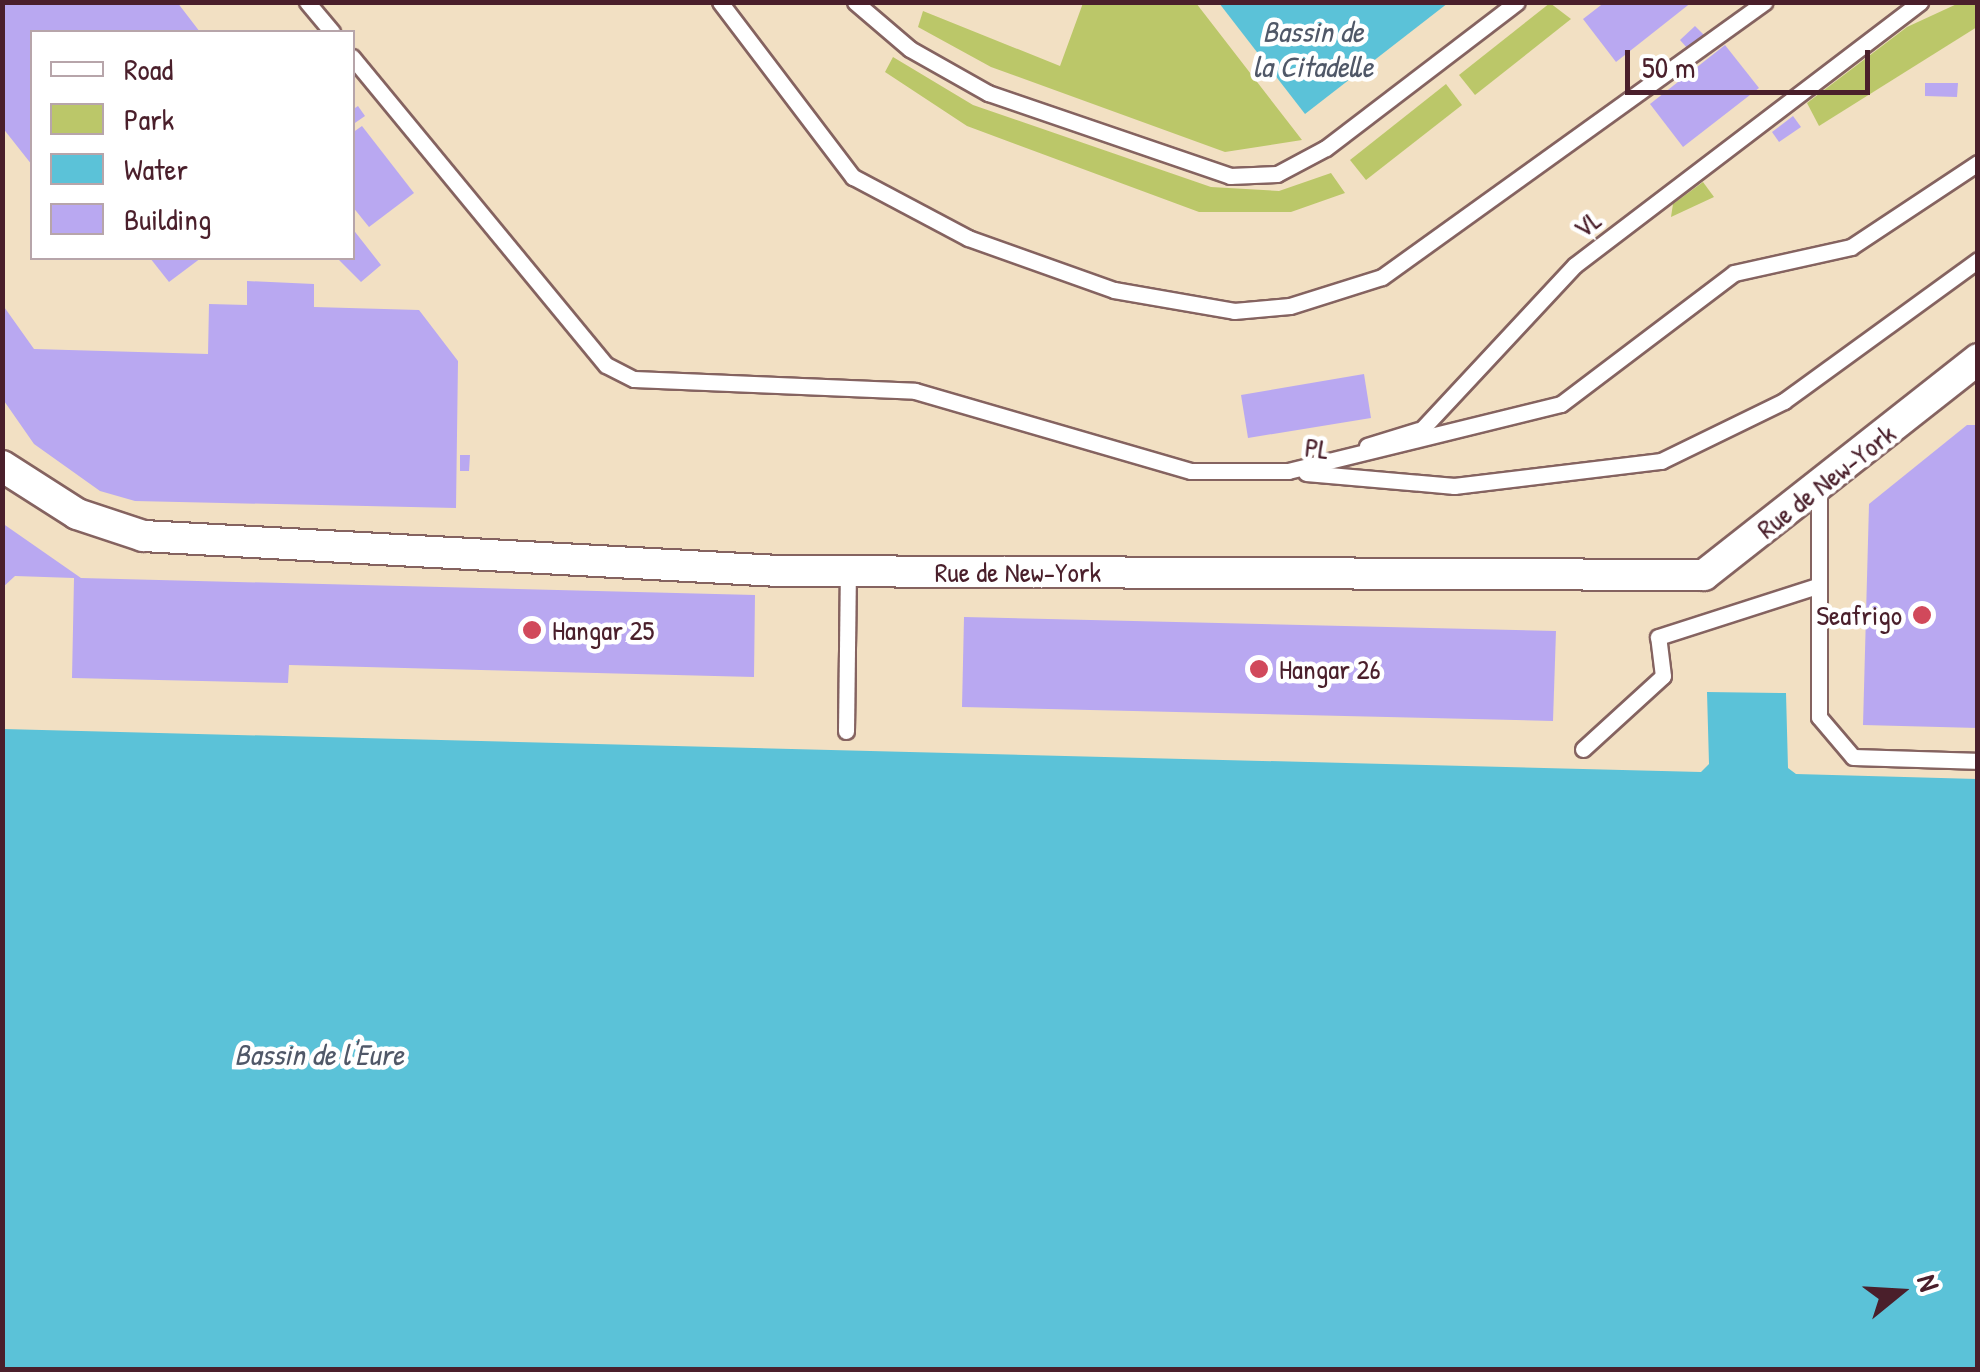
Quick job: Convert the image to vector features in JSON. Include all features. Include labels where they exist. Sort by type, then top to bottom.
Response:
[{"type":"street","name":"Rue de New-York","points":[[2,466],[76,514],[143,536],[848,572],[1704,575],[1819,492],[1978,359]]},
{"type":"lane","points":[[307,2],[330,30]]},
{"type":"lane","points":[[720,2],[853,176],[968,238],[1077,277],[1234,310],[1290,306],[1382,277],[1764,2]]},
{"type":"lane","points":[[856,2],[910,48],[988,94],[1230,176],[1278,174],[1326,148],[1516,2]]},
{"type":"lane","name":"VL","points":[[1288,471],[1422,428],[1575,265],[1920,2]]},
{"type":"lane","points":[[355,62],[606,365],[634,379],[867,382],[1174,468],[1288,471]]},
{"type":"lane","name":"PL","points":[[1288,471],[1561,404],[1734,273],[1851,247],[1978,163]]},
{"type":"lane","name":"PL","points":[[1288,471],[1454,486],[1662,461],[1784,402],[1978,260]]},
{"type":"lane","points":[[1819,492],[1814,587],[1819,717],[1853,757],[1978,761]]},
{"type":"lane","points":[[846,731],[848,572]]},
{"type":"lane","points":[[1583,749],[1663,676],[1658,637],[1814,587]]},
{"type":"green space","points":[[1083,3],[1196,3],[1302,140],[1225,152],[991,67],[918,27],[923,11],[1060,66]]},
{"type":"green space","points":[[1550,3],[1571,19],[1475,95],[1459,75]]},
{"type":"green space","points":[[1959,3],[1977,3],[1977,27],[1819,126],[1807,103],[1907,27]]},
{"type":"green space","points":[[893,57],[973,105],[1211,187],[1279,191],[1331,173],[1345,193],[1291,212],[1199,212],[967,126],[885,72]]},
{"type":"green space","points":[[1446,84],[1462,105],[1366,180],[1350,160]]},
{"type":"green space","points":[[1703,182],[1714,197],[1671,217],[1673,204]]},
{"type":"water","name":"Bassin de la Citadelle","points":[[1219,3],[1448,3],[1305,114]]},
{"type":"water","name":"Bassin de l'Eure","points":[[1707,692],[1786,693],[1788,768],[1796,774],[1977,779],[1977,1369],[3,1369],[3,729],[1701,772],[1709,764]]},
{"type":"building","points":[[2,2],[177,2],[198,30],[30,30],[30,162],[2,127]]},
{"type":"building","points":[[1605,2],[1692,2],[1616,62],[1583,19]]},
{"type":"building","points":[[1695,26],[1704,35],[1688,49],[1680,40]]},
{"type":"building","points":[[1725,45],[1759,88],[1683,147],[1650,104]]},
{"type":"building","points":[[1925,83],[1958,83],[1957,97],[1925,96]]},
{"type":"building","points":[[358,106],[365,116],[355,123]]},
{"type":"building","points":[[1793,116],[1801,127],[1779,142],[1772,132]]},
{"type":"building","points":[[362,126],[414,193],[369,227],[355,210],[355,131]]},
{"type":"building","points":[[355,232],[381,265],[361,282],[339,260],[355,260]]},
{"type":"building","points":[[152,260],[198,260],[169,282]]},
{"type":"building","points":[[247,281],[314,284],[314,307],[419,310],[458,361],[456,508],[135,501],[100,491],[34,444],[2,398],[2,304],[34,349],[208,354],[209,304],[247,305]]},
{"type":"building","points":[[1364,374],[1371,418],[1248,438],[1241,395]]},
{"type":"building","name":"Seafrigo","points":[[1967,425],[1978,425],[1978,728],[1863,725],[1869,504]]},
{"type":"building","points":[[460,455],[470,455],[469,471],[460,471]]},
{"type":"building","points":[[2,523],[81,578],[755,595],[754,677],[289,665],[288,683],[72,678],[74,578],[15,576],[2,588]]},
{"type":"building","name":"Hangar 26","points":[[964,617],[1556,631],[1553,721],[962,707]]},
{"type":"place","name":"Seafrigo","points":[[1922,615]]},
{"type":"place","name":"Hangar 25","points":[[532,630]]},
{"type":"place","name":"Hangar 26","points":[[1259,669]]}]
